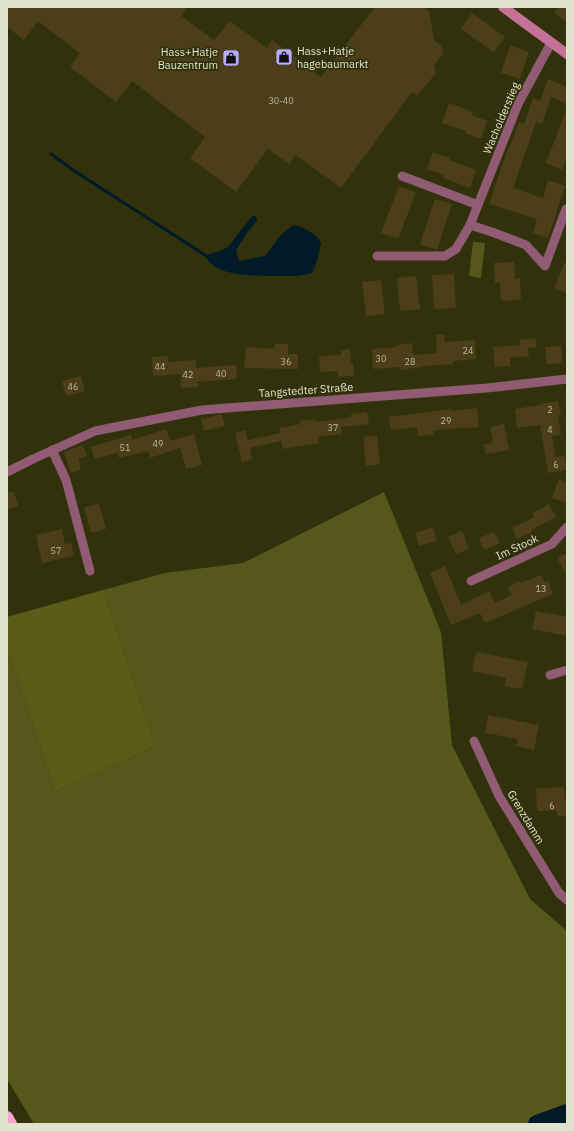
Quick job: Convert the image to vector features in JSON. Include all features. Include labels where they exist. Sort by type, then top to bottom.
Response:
[{"type":"highway","points":[[7,1117],[11,1124]]},
{"type":"main road","points":[[503,7],[567,54]]},
{"type":"street","name":"Wacholderstieg","points":[[377,256],[445,256],[456,249],[470,225],[518,104],[551,43]]},
{"type":"street","points":[[402,176],[478,205]]},
{"type":"street","points":[[470,225],[526,245],[546,266],[566,209]]},
{"type":"street","name":"Tangstedter Straße","points":[[7,472],[95,431],[202,410],[487,388],[567,379]]},
{"type":"street","points":[[52,450],[66,480],[90,571]]},
{"type":"street","name":"Im Stook","points":[[471,581],[552,544],[567,527]]},
{"type":"street","points":[[550,675],[567,670]]},
{"type":"street","name":"Grenzdamm","points":[[474,741],[499,796],[559,893],[567,900]]},
{"type":"shaded area","points":[[473,242],[485,243],[481,278],[469,276]]},
{"type":"shaded area","points":[[384,492],[441,632],[452,745],[530,899],[567,931],[567,1124],[34,1124],[7,1079],[7,649],[55,792],[156,746],[103,590],[165,573],[243,563]]},
{"type":"shaded area","points":[[103,590],[156,746],[55,792],[7,649],[7,617]]},
{"type":"water","points":[[253,215],[256,217],[257,221],[236,250],[239,261],[265,256],[281,235],[293,225],[309,231],[319,239],[321,243],[317,261],[312,273],[291,276],[260,276],[231,273],[214,266],[207,260],[209,254],[228,247]]},
{"type":"building","points":[[7,7],[187,7],[181,16],[214,40],[230,21],[267,48],[272,40],[321,77],[375,7],[423,7],[429,11],[434,40],[441,45],[443,53],[434,65],[436,73],[417,96],[412,92],[341,188],[296,155],[289,164],[268,149],[236,192],[190,158],[205,137],[132,81],[116,102],[70,67],[80,53],[38,21],[24,40],[7,27]]},
{"type":"building","points":[[559,7],[567,7],[567,23],[554,12]]},
{"type":"building","points":[[472,13],[505,37],[494,52],[461,29]]},
{"type":"building","points":[[510,45],[529,52],[520,79],[501,73]]},
{"type":"building","points":[[548,79],[567,87],[567,104],[551,97],[542,124],[536,122],[513,188],[543,198],[548,180],[565,186],[548,238],[533,233],[537,219],[489,204],[508,148],[509,149],[519,122],[524,124],[533,98],[540,101]]},
{"type":"building","points":[[449,103],[473,112],[472,115],[487,121],[481,139],[465,133],[466,131],[442,123]]},
{"type":"building","points":[[566,111],[567,156],[562,170],[546,163]]},
{"type":"building","points":[[433,152],[450,158],[449,160],[476,170],[470,188],[443,178],[444,175],[427,169]]},
{"type":"building","points":[[399,186],[416,192],[398,239],[381,233]]},
{"type":"building","points":[[435,199],[452,204],[437,250],[420,244]]},
{"type":"building","points":[[567,257],[567,294],[554,288]]},
{"type":"building","points":[[514,262],[515,279],[520,279],[521,300],[501,301],[500,283],[495,283],[494,263]]},
{"type":"building","points":[[454,274],[456,308],[434,309],[432,275]]},
{"type":"building","points":[[416,276],[420,309],[400,311],[397,278]]},
{"type":"building","points":[[381,280],[385,314],[366,316],[362,282]]},
{"type":"building","points":[[436,335],[444,335],[445,342],[475,340],[476,359],[453,361],[453,364],[423,366],[399,370],[399,367],[373,369],[372,349],[397,347],[397,345],[412,343],[413,355],[437,353]]},
{"type":"building","points":[[536,338],[537,347],[528,348],[529,356],[510,358],[510,366],[495,367],[493,347],[520,345],[520,340]]},
{"type":"building","points":[[275,344],[288,344],[288,354],[298,354],[298,369],[244,368],[246,347],[274,349]]},
{"type":"building","points":[[561,346],[562,363],[547,364],[545,347]]},
{"type":"building","points":[[350,349],[354,376],[338,377],[338,371],[320,372],[319,356],[341,355],[341,350]]},
{"type":"building","points":[[168,356],[168,362],[196,360],[196,368],[236,365],[237,379],[197,382],[198,387],[181,388],[180,374],[153,376],[152,357]]},
{"type":"building","points":[[81,376],[85,391],[66,396],[62,381]]},
{"type":"building","points":[[558,401],[561,415],[558,415],[561,435],[552,436],[555,457],[565,456],[567,470],[548,473],[540,425],[517,428],[515,409]]},
{"type":"building","points":[[477,408],[479,427],[463,429],[463,427],[433,431],[434,434],[418,436],[417,427],[391,430],[389,417],[452,409],[453,411]]},
{"type":"building","points":[[367,412],[369,424],[341,427],[342,434],[318,437],[319,443],[283,449],[281,441],[250,448],[252,460],[242,462],[235,433],[245,430],[248,440],[280,433],[279,428],[301,424],[300,421],[315,419],[316,422],[351,417],[351,414]]},
{"type":"building","points":[[222,414],[225,426],[204,431],[201,419]]},
{"type":"building","points":[[504,424],[509,450],[486,454],[484,444],[493,443],[490,427]]},
{"type":"building","points":[[166,429],[170,441],[194,434],[202,465],[186,469],[180,448],[150,458],[148,451],[119,458],[118,453],[94,459],[91,447],[131,435],[132,440]]},
{"type":"building","points":[[377,435],[380,464],[366,466],[363,437]]},
{"type":"building","points":[[83,445],[87,456],[78,459],[81,469],[71,473],[64,452]]},
{"type":"building","points":[[559,479],[567,482],[567,503],[552,498]]},
{"type":"building","points":[[13,491],[19,506],[7,510],[7,493]]},
{"type":"building","points":[[99,503],[106,529],[91,533],[84,508]]},
{"type":"building","points":[[549,504],[556,517],[531,530],[532,532],[517,539],[512,528],[534,517],[532,513]]},
{"type":"building","points":[[433,527],[437,541],[419,546],[415,533]]},
{"type":"building","points":[[62,529],[65,544],[71,543],[74,556],[42,563],[36,535]]},
{"type":"building","points":[[462,531],[469,549],[456,554],[448,537]]},
{"type":"building","points":[[494,532],[500,543],[484,550],[479,538]]},
{"type":"building","points":[[567,553],[567,576],[557,558]]},
{"type":"building","points":[[445,566],[461,605],[489,591],[495,603],[512,595],[508,587],[520,581],[521,583],[541,575],[544,582],[548,581],[553,594],[485,623],[480,613],[451,625],[430,573]]},
{"type":"building","points":[[536,611],[567,617],[567,636],[532,629]]},
{"type":"building","points":[[476,652],[528,662],[522,689],[504,686],[506,678],[472,671]]},
{"type":"building","points":[[488,715],[539,725],[534,750],[516,746],[518,739],[485,733]]},
{"type":"building","points":[[564,787],[565,800],[567,800],[567,816],[557,816],[557,811],[537,811],[536,788]]},
{"type":"waterway","points":[[51,154],[76,172],[208,257]]},
{"type":"waterway","points":[[537,1124],[567,1113]]},
{"type":"place","name":"Hass+Hatje hagebaumarkt","points":[[284,57]]},
{"type":"place","name":"Hass+Hatje Bauzentrum","points":[[231,58]]}]
